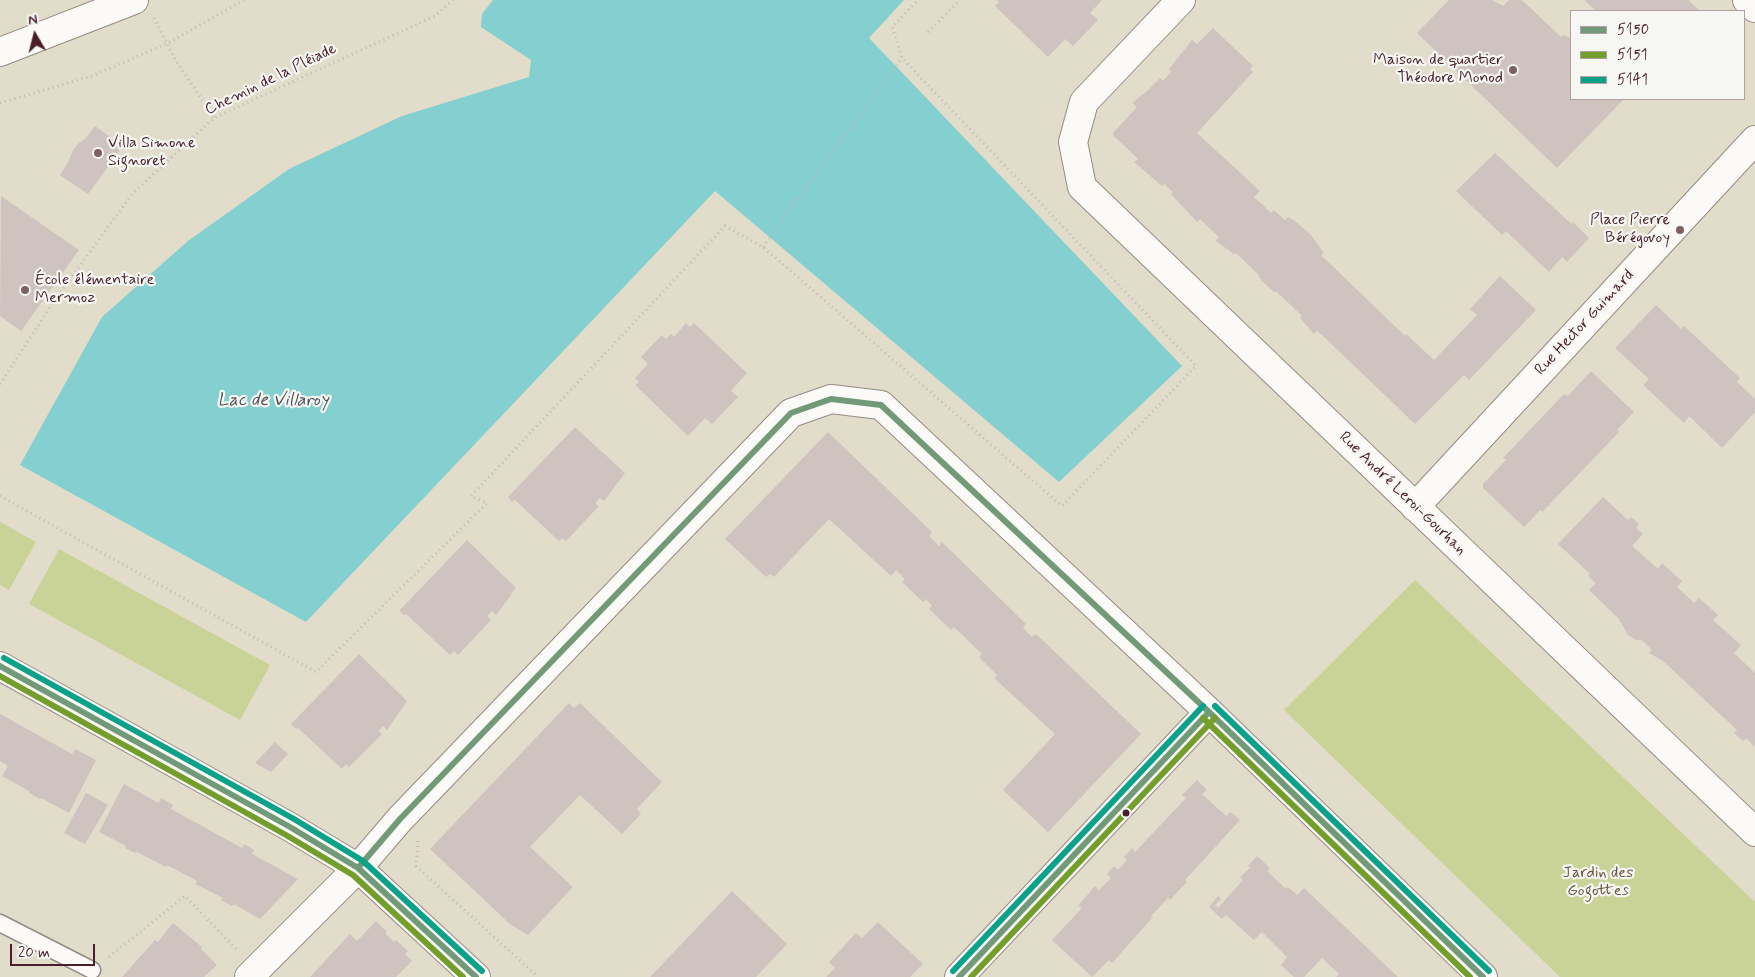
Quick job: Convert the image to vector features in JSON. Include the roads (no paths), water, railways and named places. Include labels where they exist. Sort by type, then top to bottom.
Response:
[{"type":"street","name":"Rue André Leroi-Gourhan","points":[[1181,0],[1084,102],[1073,142],[1082,188],[1755,832]]},
{"type":"street","points":[[1747,0],[1755,8]]},
{"type":"street","points":[[0,52],[144,9]]},
{"type":"street","name":"Rue Hector Guimard","points":[[1415,507],[1755,140]]},
{"type":"street","points":[[252,973],[358,868],[400,819],[791,413],[831,399],[881,405],[1209,712],[1483,977]]},
{"type":"street","points":[[0,666],[290,827],[358,868],[476,977]]},
{"type":"street","points":[[959,977],[1209,712]]},
{"type":"lane","points":[[0,923],[92,970]]},
{"type":"water","name":"Lac de Villaroy","points":[[493,0],[904,0],[869,38],[1182,366],[1059,482],[715,191],[306,622],[20,465],[102,317],[188,241],[289,169],[402,116],[529,77],[531,60],[481,27],[482,14]]},
{"type":"place","name":"Maison de quartier Théodore Monod","points":[[1513,70]]},
{"type":"place","name":"Villa Simone Signoret","points":[[98,153]]},
{"type":"place","name":"Place Pierre Bérégovoy","points":[[1680,230]]},
{"type":"place","name":"École élémentaire Mermoz","points":[[25,290]]},
{"type":"park label","name":"Jardin des Gogottes","points":[[1598,883]]}]
